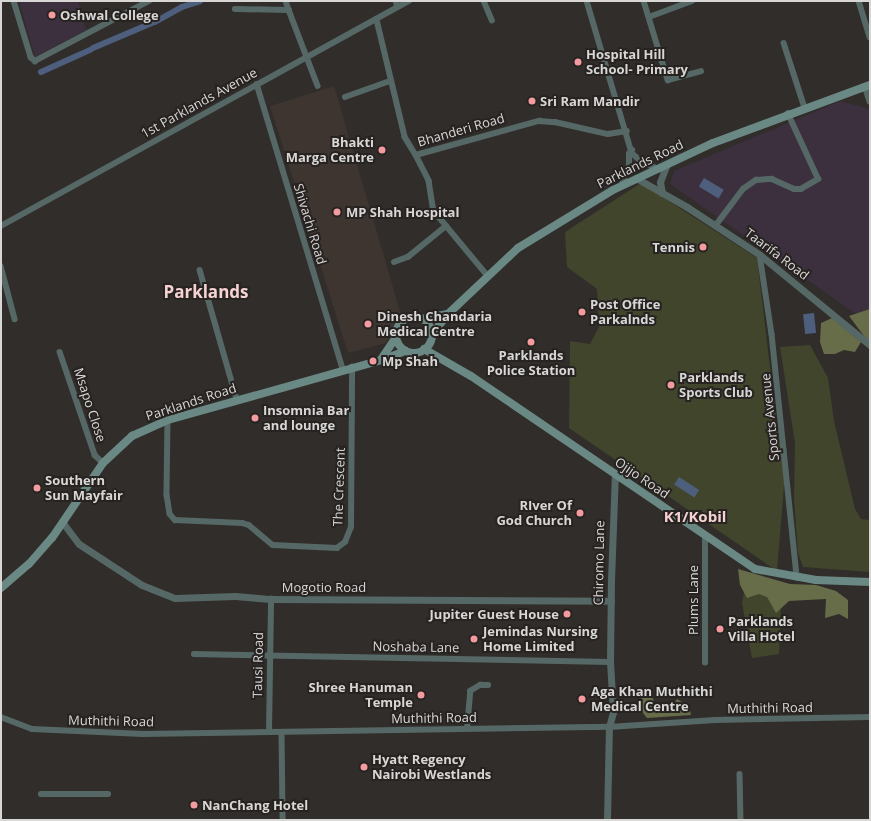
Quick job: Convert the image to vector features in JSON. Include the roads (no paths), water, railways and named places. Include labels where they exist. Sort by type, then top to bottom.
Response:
[{"type":"main road","name":"Parklands Road","points":[[432,337],[448,314],[518,248],[622,184],[656,168],[788,114],[867,85]]},
{"type":"main road","points":[[382,358],[396,337],[401,322],[411,317],[422,319],[448,314]]},
{"type":"main road","points":[[422,319],[427,322],[438,356]]},
{"type":"main road","points":[[396,337],[405,351],[412,353],[424,350],[432,337]]},
{"type":"main road","name":"Ojijo Road","points":[[424,350],[438,356],[755,569],[797,578],[870,582]]},
{"type":"main road","name":"Parklands Road","points":[[1,588],[30,564],[63,522],[103,462],[132,436],[168,420],[382,358],[385,359],[405,351]]},
{"type":"street","points":[[14,1],[31,57],[35,61],[149,1]]},
{"type":"street","points":[[286,1],[308,56],[318,86]]},
{"type":"street","name":"1st Parklands Avenue","points":[[1,226],[308,56],[377,20],[397,4],[409,1]]},
{"type":"street","points":[[484,1],[492,20]]},
{"type":"street","points":[[587,1],[633,149],[638,159],[656,168]]},
{"type":"street","points":[[644,1],[668,80],[701,71]]},
{"type":"street","points":[[649,17],[692,1]]},
{"type":"street","points":[[859,1],[870,37]]},
{"type":"street","points":[[235,9],[290,10]]},
{"type":"street","name":"Bhanderi Road","points":[[377,20],[390,81],[406,137],[416,155],[539,121],[555,122],[608,134],[627,130]]},
{"type":"street","points":[[784,43],[804,108]]},
{"type":"street","points":[[345,97],[390,81]]},
{"type":"street","name":"Shivachi Road","points":[[257,84],[343,369]]},
{"type":"street","points":[[867,85],[870,100]]},
{"type":"street","points":[[716,225],[743,189],[756,180],[772,179],[794,189],[801,189],[818,179],[788,114]]},
{"type":"street","points":[[622,184],[629,166],[629,154],[633,149]]},
{"type":"street","points":[[416,155],[429,181],[434,211],[488,276]]},
{"type":"street","points":[[662,193],[660,182],[667,164]]},
{"type":"street","name":"Taarifa Road","points":[[636,178],[716,225],[760,255],[870,345]]},
{"type":"street","points":[[394,262],[408,257],[446,226]]},
{"type":"street","name":"Sports Avenue","points":[[760,255],[773,342],[797,578]]},
{"type":"street","points":[[1,266],[15,319]]},
{"type":"street","points":[[200,270],[237,399]]},
{"type":"street","name":"Msapo Close","points":[[60,352],[95,455],[103,462]]},
{"type":"street","name":"The Crescent","points":[[168,420],[167,495],[170,514],[175,520],[242,523],[249,525],[273,545],[337,548],[345,542],[351,528],[352,367]]},
{"type":"street","name":"Chiromo Lane","points":[[607,820],[609,727],[613,712],[610,662],[612,496],[615,474]]},
{"type":"street","name":"Mogotio Road","points":[[63,522],[79,544],[124,574],[162,595],[175,598],[235,596],[271,599],[611,601]]},
{"type":"street","name":"Plums Lane","points":[[705,536],[705,663]]},
{"type":"street","name":"Tausi Road","points":[[269,732],[271,599]]},
{"type":"street","name":"Noshaba Lane","points":[[194,654],[610,662]]},
{"type":"street","points":[[467,729],[470,691],[476,686],[488,684]]},
{"type":"street","name":"Muthithi Road","points":[[1,717],[32,729],[142,734],[609,727],[715,720],[870,717]]},
{"type":"street","points":[[282,732],[283,820]]},
{"type":"street","points":[[740,774],[741,820]]},
{"type":"street","points":[[41,794],[108,794]]},
{"type":"water","points":[[704,178],[724,190],[719,198],[699,187]]},
{"type":"water","points":[[814,313],[816,333],[805,334],[803,314]]},
{"type":"water","points":[[679,477],[699,490],[694,498],[674,485]]},
{"type":"waterway","points":[[155,22],[182,7],[200,1]]},
{"type":"waterway","points":[[93,48],[152,23]]},
{"type":"waterway","points":[[41,72],[90,50]]},
{"type":"place","name":"Oshwal College","points":[[52,15]]},
{"type":"place","name":"Hospital Hill School- Primary","points":[[578,62]]},
{"type":"place","name":"Sri Ram Mandir","points":[[532,101]]},
{"type":"place","name":"Bhakti Marga Centre","points":[[382,150]]},
{"type":"place","name":"MP Shah Hospital","points":[[337,212]]},
{"type":"place","name":"Tennis","points":[[703,247]]},
{"type":"place","name":"Post Office Parkalnds","points":[[582,312]]},
{"type":"place","name":"Dinesh Chandaria Medical Centre","points":[[368,324]]},
{"type":"place","name":"Parklands Police Station","points":[[531,342]]},
{"type":"place","name":"Mp Shah","points":[[373,361]]},
{"type":"place","name":"Parklands Sports Club","points":[[671,385]]},
{"type":"place","name":"Insomnia Bar and lounge","points":[[255,418]]},
{"type":"place","name":"Southern Sun Mayfair","points":[[37,488]]},
{"type":"place","name":"RIver Of God Church","points":[[580,513]]},
{"type":"place","name":"Jupiter Guest House","points":[[567,614]]},
{"type":"place","name":"Parklands Villa Hotel","points":[[720,629]]},
{"type":"place","name":"Jemindas Nursing Home Limited","points":[[474,639]]},
{"type":"place","name":"Shree Hanuman Temple","points":[[421,695]]},
{"type":"place","name":"Aga Khan Muthithi Medical Centre","points":[[582,699]]},
{"type":"place","name":"Hyatt Regency Nairobi Westlands","points":[[364,767]]},
{"type":"place","name":"NanChang Hotel","points":[[194,805]]},
{"type":"district","name":"Parklands","points":[[206,292]]},
{"type":"district","name":"K1/Kobil","points":[[695,517]]}]
